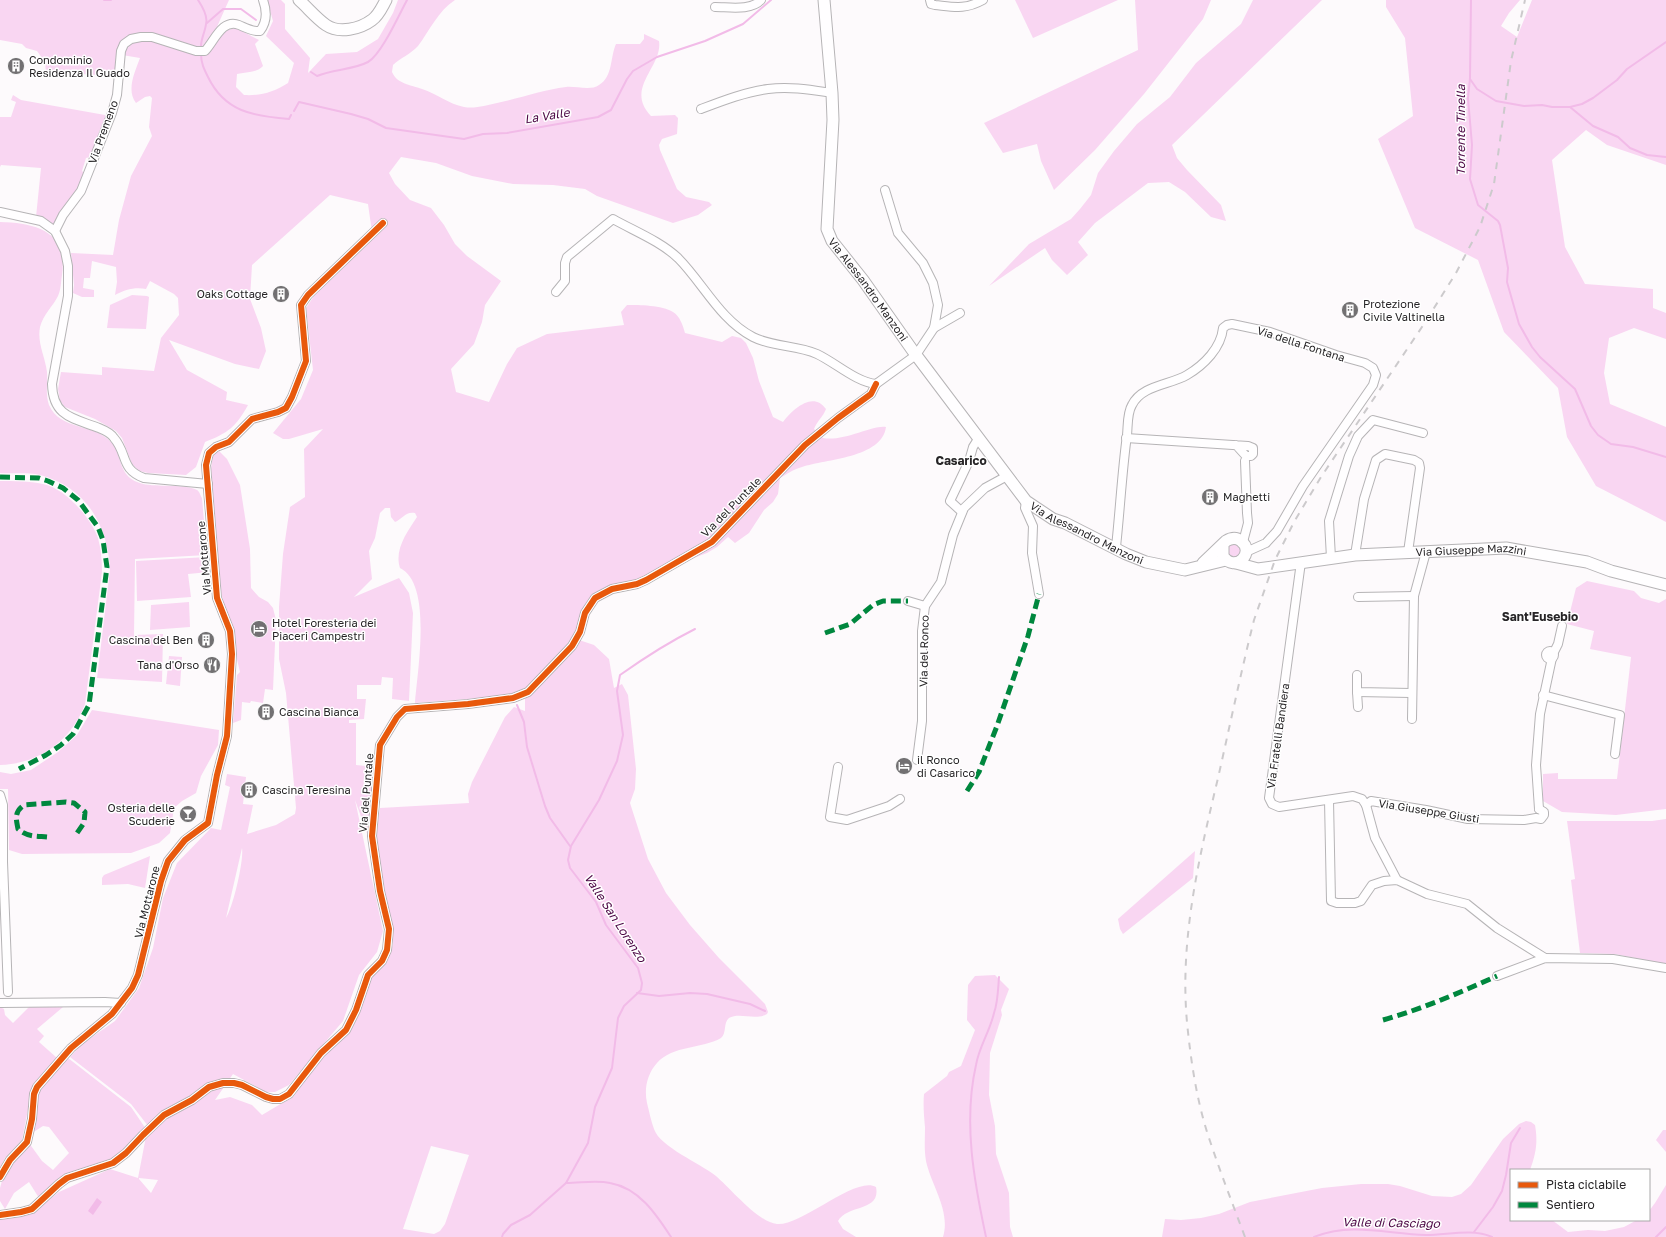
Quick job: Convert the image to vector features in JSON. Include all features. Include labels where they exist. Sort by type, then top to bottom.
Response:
[{"type":"street","name":"Via Premeno","points":[[55,231],[63,215],[81,191],[112,113],[117,94],[121,52],[124,44],[131,39],[152,37],[203,50],[227,25],[236,24],[255,32],[260,31],[264,26],[266,15],[266,7],[263,0]]},
{"type":"street","points":[[299,0],[327,26],[338,30],[363,26],[373,20],[380,12],[386,0]]},
{"type":"street","points":[[715,7],[746,7],[758,3],[761,0]]},
{"type":"street","name":"Via Alessandro Manzoni","points":[[824,0],[833,120],[827,230],[832,242],[863,280],[916,355],[1026,501],[1054,519],[1066,522],[1146,562],[1176,569],[1189,569],[1202,565],[1231,561]]},
{"type":"street","points":[[930,0],[932,4],[935,5],[961,8],[973,6],[983,0]]},
{"type":"street","points":[[701,109],[769,89],[808,89],[832,94]]},
{"type":"street","points":[[885,190],[898,233],[923,263],[933,283],[938,305],[934,328],[916,355]]},
{"type":"street","points":[[0,212],[40,221],[55,231],[65,251],[68,266],[68,296],[52,384],[52,394],[55,403],[64,415],[104,430],[114,437],[121,447],[128,468],[134,475],[144,478],[208,484]]},
{"type":"street","points":[[556,292],[565,281],[565,263],[567,258],[613,219],[666,248],[695,277],[731,322],[753,337],[772,343],[796,347],[816,354],[862,381],[876,384]]},
{"type":"street","name":"Via Mottarone","points":[[0,1177],[10,1160],[27,1142],[32,1119],[34,1094],[37,1087],[71,1048],[112,1014],[132,988],[138,975],[160,881],[168,860],[185,840],[208,823],[217,776],[227,736],[232,654],[230,631],[217,598],[206,466],[209,453],[216,447],[229,442],[252,419],[278,412],[286,408],[292,397],[306,361],[301,310],[303,301],[383,223]]},
{"type":"street","points":[[934,328],[960,313]]},
{"type":"street","name":"Via della Fontana","points":[[1116,548],[1126,438],[1131,405],[1139,396],[1153,388],[1187,375],[1203,363],[1214,352],[1222,336],[1223,328],[1232,324],[1270,332],[1364,363],[1373,368],[1376,375],[1373,385],[1303,486],[1281,526],[1270,538],[1243,546]]},
{"type":"street","name":"Via del Puntale","points":[[0,1215],[32,1209],[67,1178],[113,1163],[126,1153],[164,1116],[192,1100],[209,1087],[223,1083],[234,1083],[242,1085],[266,1097],[280,1099],[289,1094],[321,1053],[346,1030],[356,1010],[368,975],[382,962],[387,950],[389,929],[380,891],[372,836],[380,746],[398,717],[405,709],[468,704],[513,698],[528,692],[572,646],[580,632],[588,608],[595,598],[612,589],[637,584],[646,580],[712,542],[805,446],[838,418],[871,394],[876,384],[916,355]]},
{"type":"street","points":[[1330,558],[1329,521],[1349,456],[1358,436],[1373,420],[1423,433]]},
{"type":"street","points":[[1126,438],[1236,445]]},
{"type":"street","points":[[962,512],[950,501],[969,461],[973,447],[978,439]]},
{"type":"street","points":[[1355,555],[1364,499],[1376,460],[1385,454],[1414,460],[1419,463],[1420,468],[1408,552]]},
{"type":"street","points":[[1223,545],[1222,552],[1231,561],[1242,559],[1248,523],[1245,461]]},
{"type":"street","name":"Via del Ronco","points":[[917,760],[922,721],[922,632],[925,606],[941,582],[953,535],[964,508],[985,488],[1007,476]]},
{"type":"street","points":[[1026,501],[1025,508],[1033,526],[1032,554],[1039,594]]},
{"type":"street","points":[[1202,565],[1226,541],[1243,546],[1251,560],[1267,568]]},
{"type":"street","name":"Via Giuseppe Mazzini","points":[[1231,561],[1254,568],[1267,568],[1355,555],[1506,548],[1587,562],[1611,571],[1666,585]]},
{"type":"street","points":[[1412,719],[1411,693],[1414,596],[1426,552]]},
{"type":"street","name":"Via Fratelli Bandiera","points":[[1301,562],[1269,798],[1272,804],[1278,807],[1353,796],[1359,796],[1368,803]]},
{"type":"street","points":[[1358,597],[1414,596]]},
{"type":"street","points":[[908,601],[925,606]]},
{"type":"street","name":"Via Giuseppe Giusti","points":[[1368,803],[1426,810],[1468,819],[1541,819],[1544,815],[1543,810],[1539,809],[1536,765],[1540,714],[1553,655],[1558,644],[1562,626]]},
{"type":"street","points":[[1357,674],[1358,707]]},
{"type":"street","points":[[1357,692],[1411,693]]},
{"type":"street","points":[[1543,695],[1620,715],[1615,754]]},
{"type":"street","points":[[838,767],[830,817],[847,820],[888,806],[900,799]]},
{"type":"street","points":[[0,795],[3,805],[3,862],[8,992]]},
{"type":"street","points":[[1329,800],[1331,901],[1337,903],[1355,904],[1360,901],[1372,885],[1384,881],[1397,880],[1427,894],[1467,904],[1497,928],[1545,958]]},
{"type":"street","points":[[1368,803],[1375,838],[1397,880]]},
{"type":"street","points":[[1497,976],[1545,958],[1613,959],[1666,968]]},
{"type":"street","points":[[0,1003],[121,1003]]},
{"type":"shaded area","points":[[0,0],[229,0],[216,29],[217,39],[224,31],[236,28],[259,40],[255,44],[263,66],[254,71],[237,74],[236,87],[244,95],[256,95],[278,89],[288,83],[294,63],[266,36],[273,21],[267,0],[281,0],[285,4],[285,29],[310,58],[308,73],[326,54],[357,52],[378,39],[393,13],[398,0],[455,0],[439,15],[418,46],[393,65],[392,72],[397,79],[405,84],[427,91],[459,106],[473,108],[557,88],[596,87],[607,77],[616,44],[640,44],[644,39],[644,34],[659,41],[659,51],[656,60],[646,78],[641,96],[644,106],[651,116],[675,115],[678,118],[677,134],[662,139],[659,145],[660,150],[677,189],[686,197],[709,202],[712,205],[698,215],[673,223],[597,196],[585,189],[553,185],[513,184],[472,176],[436,163],[401,157],[389,173],[395,184],[410,200],[431,208],[444,225],[455,244],[467,256],[501,281],[485,305],[482,322],[474,344],[451,369],[456,392],[489,402],[507,364],[517,348],[547,334],[624,325],[621,312],[627,305],[650,306],[663,308],[673,312],[681,321],[685,333],[722,342],[732,336],[741,338],[746,343],[753,358],[759,381],[773,417],[783,422],[792,412],[803,404],[815,401],[826,409],[814,429],[823,438],[840,438],[874,428],[886,427],[882,437],[875,445],[864,451],[852,456],[799,468],[780,478],[778,494],[773,502],[764,510],[749,533],[735,543],[728,537],[717,547],[707,553],[656,572],[617,589],[604,593],[592,594],[573,638],[594,645],[609,659],[614,688],[622,684],[628,695],[636,769],[635,789],[630,803],[648,859],[666,893],[690,925],[719,958],[765,1004],[768,1012],[767,1014],[758,1017],[733,1016],[727,1020],[723,1036],[721,1038],[671,1053],[657,1063],[651,1072],[646,1087],[647,1103],[654,1129],[664,1142],[716,1176],[753,1212],[770,1222],[777,1224],[788,1222],[800,1217],[856,1188],[867,1185],[876,1187],[876,1195],[874,1200],[863,1207],[849,1212],[838,1221],[843,1229],[856,1237],[0,1237],[0,1218],[33,1212],[59,1192],[110,1169],[138,1178],[148,1126],[131,1104],[70,1057],[82,1044],[115,1021],[139,988],[153,948],[163,898],[177,863],[211,828],[221,830],[230,787],[225,785],[227,774],[246,777],[243,804],[253,805],[247,834],[276,825],[295,814],[296,808],[286,693],[279,659],[279,607],[283,554],[290,507],[305,497],[304,449],[323,429],[289,439],[283,439],[273,433],[301,399],[313,370],[306,308],[314,296],[373,239],[368,204],[330,195],[252,265],[250,299],[261,328],[266,351],[259,369],[235,364],[169,340],[187,370],[227,392],[226,400],[248,405],[231,428],[220,436],[205,442],[196,467],[186,475],[148,473],[139,471],[132,464],[122,438],[116,431],[95,419],[65,407],[60,401],[58,389],[61,372],[102,375],[102,367],[154,371],[161,338],[179,315],[178,298],[174,294],[150,281],[146,289],[130,289],[115,295],[117,282],[116,267],[92,261],[90,278],[84,278],[83,288],[94,290],[94,297],[82,297],[73,293],[74,285],[71,253],[113,255],[119,220],[131,176],[152,136],[149,127],[152,98],[150,96],[145,97],[136,103],[132,92],[132,81],[140,58],[116,54],[115,73],[92,75],[83,74],[75,76],[66,75],[51,70],[46,73],[45,62],[37,51],[26,48],[22,44],[0,40]],"holes":[[[385,508],[390,508],[391,517],[395,522],[409,513],[415,513],[417,517],[402,541],[399,555],[400,568],[410,577],[417,592],[420,610],[420,651],[415,703],[507,696],[525,690],[525,711],[514,707],[505,717],[472,782],[468,794],[469,803],[380,808],[376,835],[383,884],[392,927],[393,944],[387,962],[373,973],[354,1023],[316,1063],[294,1096],[262,1115],[252,1105],[230,1097],[215,1100],[233,1074],[266,1092],[275,1092],[289,1085],[343,1021],[359,975],[377,952],[383,931],[355,800],[368,836],[376,767],[356,765],[356,723],[349,723],[349,720],[364,719],[366,699],[357,699],[357,685],[381,685],[382,677],[393,678],[392,699],[409,701],[413,613],[409,593],[399,578],[354,597],[372,579],[369,551],[375,538],[380,513]],[[242,848],[237,884],[232,904],[226,918]],[[431,1146],[469,1155],[445,1224],[440,1231],[434,1234],[403,1229]],[[139,1178],[158,1180],[151,1193]]]},
{"type":"shaded area","points":[[1015,0],[1118,0],[1033,38]]},
{"type":"shaded area","points":[[1135,0],[1211,0],[1203,19],[1144,94],[1095,150],[1054,190],[1041,161],[1037,144],[1003,153],[984,123],[1138,50]]},
{"type":"shaded area","points":[[1253,0],[1322,0],[1172,145],[1177,158],[1221,205],[1226,221],[1211,217],[1185,192],[1169,182],[1148,183],[1095,223],[1078,242],[1088,255],[1067,275],[1052,260],[1045,248],[989,286],[1029,244],[1071,219],[1091,195],[1098,173],[1114,151],[1137,124],[1170,97],[1196,63],[1241,24]]},
{"type":"shaded area","points":[[1386,0],[1520,0],[1509,13],[1501,26],[1517,37],[1532,0],[1666,0],[1666,165],[1607,145],[1586,130],[1552,160],[1565,247],[1585,284],[1653,289],[1653,308],[1666,313],[1666,339],[1634,328],[1609,338],[1604,373],[1610,404],[1666,427],[1666,522],[1596,486],[1567,437],[1558,388],[1504,332],[1478,260],[1415,228],[1378,139],[1413,116],[1405,38],[1386,7]]},
{"type":"shaded area","points":[[13,95],[21,100],[105,115],[106,119],[93,156],[86,158],[82,171],[84,173],[77,192],[56,224],[52,225],[36,217],[41,168],[1,165],[0,167],[0,117],[11,117],[16,102],[11,100]]},
{"type":"shaded area","points":[[0,222],[26,225],[47,232],[55,239],[60,248],[63,260],[60,291],[56,300],[43,318],[39,333],[40,344],[47,372],[48,401],[54,413],[69,423],[97,432],[105,437],[116,449],[125,472],[135,481],[149,485],[192,488],[198,491],[202,498],[207,555],[135,559],[134,635],[163,634],[162,682],[97,678],[110,570],[105,538],[92,510],[82,498],[56,481],[35,474],[0,473]]},
{"type":"shaded area","points":[[132,295],[149,297],[146,329],[107,328],[110,305]]},
{"type":"shaded area","points":[[219,451],[227,459],[240,485],[250,549],[251,588],[259,597],[268,602],[273,608],[276,620],[273,690],[265,689],[263,703],[251,701],[250,703],[242,702],[241,720],[233,723],[237,675],[240,672],[221,592],[211,469],[213,455]]},
{"type":"shaded area","points":[[0,481],[43,484],[60,491],[76,505],[95,530],[100,546],[102,572],[85,704],[79,717],[72,729],[63,739],[41,755],[14,764],[0,765]]},
{"type":"shaded area","points":[[1234,543],[1240,546],[1241,553],[1236,558],[1229,556],[1228,546]]},
{"type":"shaded area","points":[[207,557],[209,572],[188,574],[191,597],[137,601],[136,561]]},
{"type":"shaded area","points":[[1587,581],[1634,591],[1641,598],[1659,603],[1666,599],[1666,809],[1616,815],[1562,812],[1543,801],[1543,774],[1558,773],[1558,779],[1617,779],[1631,657],[1590,649],[1594,631],[1567,624],[1576,588]]},
{"type":"shaded area","points":[[189,602],[190,627],[150,630],[151,605]]},
{"type":"shaded area","points":[[169,656],[182,657],[180,686],[166,684]]},
{"type":"shaded area","points":[[92,710],[219,730],[218,745],[201,776],[196,793],[182,801],[174,808],[170,833],[159,843],[131,853],[22,854],[9,850],[8,789],[0,789],[0,772],[11,774],[31,770],[58,752],[77,735]]},
{"type":"shaded area","points":[[1666,819],[1666,964],[1615,954],[1580,953],[1571,880],[1575,879],[1567,821],[1652,821]]},
{"type":"shaded area","points":[[1195,851],[1193,878],[1123,934],[1120,929],[1118,919]]},
{"type":"shaded area","points":[[150,856],[145,888],[128,884],[102,885],[102,878],[104,875]]},
{"type":"shaded area","points":[[995,975],[1009,989],[1001,1010],[1002,1015],[990,1053],[989,1095],[995,1126],[996,1154],[1009,1193],[1010,1227],[1013,1237],[943,1237],[945,1227],[942,1208],[928,1170],[925,1157],[924,1094],[947,1076],[949,1072],[961,1066],[975,1030],[967,1020],[968,985],[975,976]]},
{"type":"shaded area","points":[[30,1006],[63,1007],[37,1029],[44,1036],[39,1042],[57,1058],[32,1089],[22,1140],[5,1158],[0,1168],[0,1007],[4,1009],[5,1015],[13,1023]]},
{"type":"shaded area","points":[[68,1058],[131,1107],[146,1129],[121,1154],[109,1162],[66,1176],[39,1198],[29,1182],[14,1193],[5,1209],[0,1201],[0,1188],[3,1177],[11,1161],[29,1143],[42,1161],[53,1170],[69,1153],[49,1127],[43,1126],[32,1133],[37,1094]]},
{"type":"shaded area","points":[[1526,1121],[1535,1125],[1536,1148],[1530,1169],[1510,1169],[1510,1221],[1553,1221],[1568,1232],[1588,1230],[1605,1231],[1624,1227],[1635,1221],[1650,1221],[1650,1210],[1666,1185],[1666,1237],[1162,1237],[1165,1219],[1181,1220],[1201,1218],[1219,1214],[1250,1202],[1322,1188],[1361,1184],[1388,1184],[1400,1186],[1432,1196],[1452,1197],[1461,1194],[1471,1185],[1503,1139],[1519,1124]]},
{"type":"shaded area","points":[[1663,1130],[1666,1130],[1666,1152],[1656,1140]]},
{"type":"shaded area","points":[[97,1198],[102,1202],[93,1215],[88,1211]]},
{"type":"waterway","name":"La Valle","points":[[104,0],[111,0]]},
{"type":"waterway","name":"La Valle","points":[[198,0],[206,18],[201,49]]},
{"type":"waterway","points":[[311,72],[317,76],[356,67],[368,62],[373,58],[384,43],[407,0]]},
{"type":"waterway","name":"La Valle","points":[[294,111],[299,102],[368,119],[386,128],[464,139],[483,134],[507,133],[598,117],[611,110],[627,79],[633,71],[657,57],[705,41],[743,24],[771,0]]},
{"type":"waterway","name":"Torrente Tinella","points":[[1471,0],[1470,78],[1468,98],[1472,145],[1470,179],[1478,205],[1498,221],[1500,225],[1508,268],[1507,282],[1519,324],[1532,347],[1540,357],[1575,389],[1591,426],[1598,435],[1611,444],[1633,447],[1666,457]]},
{"type":"waterway","points":[[207,23],[223,9],[241,9],[256,20]]},
{"type":"waterway","points":[[1470,79],[1477,89],[1496,101],[1524,106],[1542,105],[1552,107],[1570,107],[1582,104],[1593,98],[1617,80],[1627,69],[1666,42]]},
{"type":"waterway","name":"La Valle","points":[[201,54],[204,69],[215,89],[232,105],[252,114],[289,119],[291,115]]},
{"type":"waterway","points":[[1570,107],[1593,126],[1618,137],[1630,148],[1647,155],[1666,157]]},
{"type":"waterway","name":"Valle San Lorenzo","points":[[502,1237],[511,1225],[530,1215],[566,1183],[588,1143],[595,1107],[612,1068],[618,1018],[624,1006],[641,990],[642,983],[638,968],[606,925],[596,902],[570,868],[568,860],[571,846],[599,800],[617,761],[623,735],[617,691],[620,675],[657,650],[695,629]]},
{"type":"waterway","points":[[517,705],[524,722],[527,747],[545,806],[550,818],[570,846]]},
{"type":"waterway","points":[[986,1237],[974,1173],[970,1130],[970,1108],[976,1065],[995,1009],[998,995],[999,977]]},
{"type":"waterway","points":[[637,993],[659,996],[690,993],[707,994],[750,1004],[765,1011]]},
{"type":"waterway","points":[[1474,1232],[1493,1207],[1502,1191],[1511,1143],[1520,1128]]},
{"type":"waterway","name":"Valle di Casciago","points":[[566,1183],[605,1182],[630,1190],[653,1211],[671,1237]]},
{"type":"waterway","points":[[1656,1237],[1666,1227]]},
{"type":"waterway","name":"Valle di Casciago","points":[[1314,1237],[1342,1230],[1370,1230],[1426,1235],[1468,1232],[1484,1234],[1492,1237]]},
{"type":"railway","points":[[1245,1237],[1214,1153],[1202,1114],[1191,1060],[1188,1032],[1186,1000],[1188,936],[1203,841],[1254,620],[1275,560],[1294,522],[1321,477],[1424,324],[1456,273],[1480,227],[1494,184],[1511,61],[1525,0]]},
{"type":"marked path","points":[[0,477],[39,478],[63,488],[78,500],[98,527],[103,540],[107,567],[89,705],[73,734],[61,745],[46,755],[19,769]]},
{"type":"marked path","points":[[967,791],[979,772],[997,726],[1028,636],[1039,594]]},
{"type":"marked path","points":[[825,633],[850,624],[873,605],[883,601],[908,601]]},
{"type":"marked path","points":[[47,837],[28,835],[18,829],[16,819],[17,813],[24,805],[66,802],[74,803],[85,812],[84,823],[77,833]]},
{"type":"marked path","points":[[1383,1020],[1426,1006],[1497,976]]},
{"type":"cycle path","points":[[0,1177],[10,1160],[27,1142],[32,1119],[34,1094],[37,1087],[71,1048],[112,1014],[132,988],[138,975],[161,881],[168,861],[185,840],[208,823],[217,775],[227,736],[232,654],[230,631],[217,598],[206,465],[209,453],[216,447],[229,442],[252,419],[278,412],[286,408],[292,397],[306,361],[301,305],[308,295],[383,223]]},
{"type":"cycle path","points":[[0,1215],[32,1209],[67,1178],[113,1163],[126,1153],[164,1115],[192,1100],[209,1087],[223,1083],[234,1083],[273,1099],[280,1099],[289,1094],[321,1053],[346,1030],[356,1010],[368,975],[382,961],[387,950],[389,929],[380,891],[372,836],[380,745],[397,717],[405,709],[468,704],[513,698],[528,692],[572,646],[580,632],[585,613],[595,598],[612,589],[637,584],[646,580],[712,542],[805,445],[871,394],[876,384]]},
{"type":"place","name":"Condominio Residenza Il Guado","points":[[16,66]]},
{"type":"place","name":"Oaks Cottage","points":[[281,294]]},
{"type":"place","name":"Protezione Civile Valtinella","points":[[1350,310]]},
{"type":"place","name":"Maghetti","points":[[1210,497]]},
{"type":"place","name":"Hotel Foresteria dei Piaceri Campestri","points":[[259,629]]},
{"type":"place","name":"Cascina del Ben","points":[[206,640]]},
{"type":"place","name":"Tana d'Orso","points":[[212,665]]},
{"type":"place","name":"Cascina Bianca","points":[[266,712]]},
{"type":"place","name":"il Ronco di Casarico","points":[[904,766]]},
{"type":"place","name":"Cascina Teresina","points":[[249,790]]},
{"type":"place","name":"Osteria delle Scuderie","points":[[188,814]]},
{"type":"district","name":"Casarico","points":[[961,461]]},
{"type":"district","name":"Sant'Eusebio","points":[[1540,617]]}]
